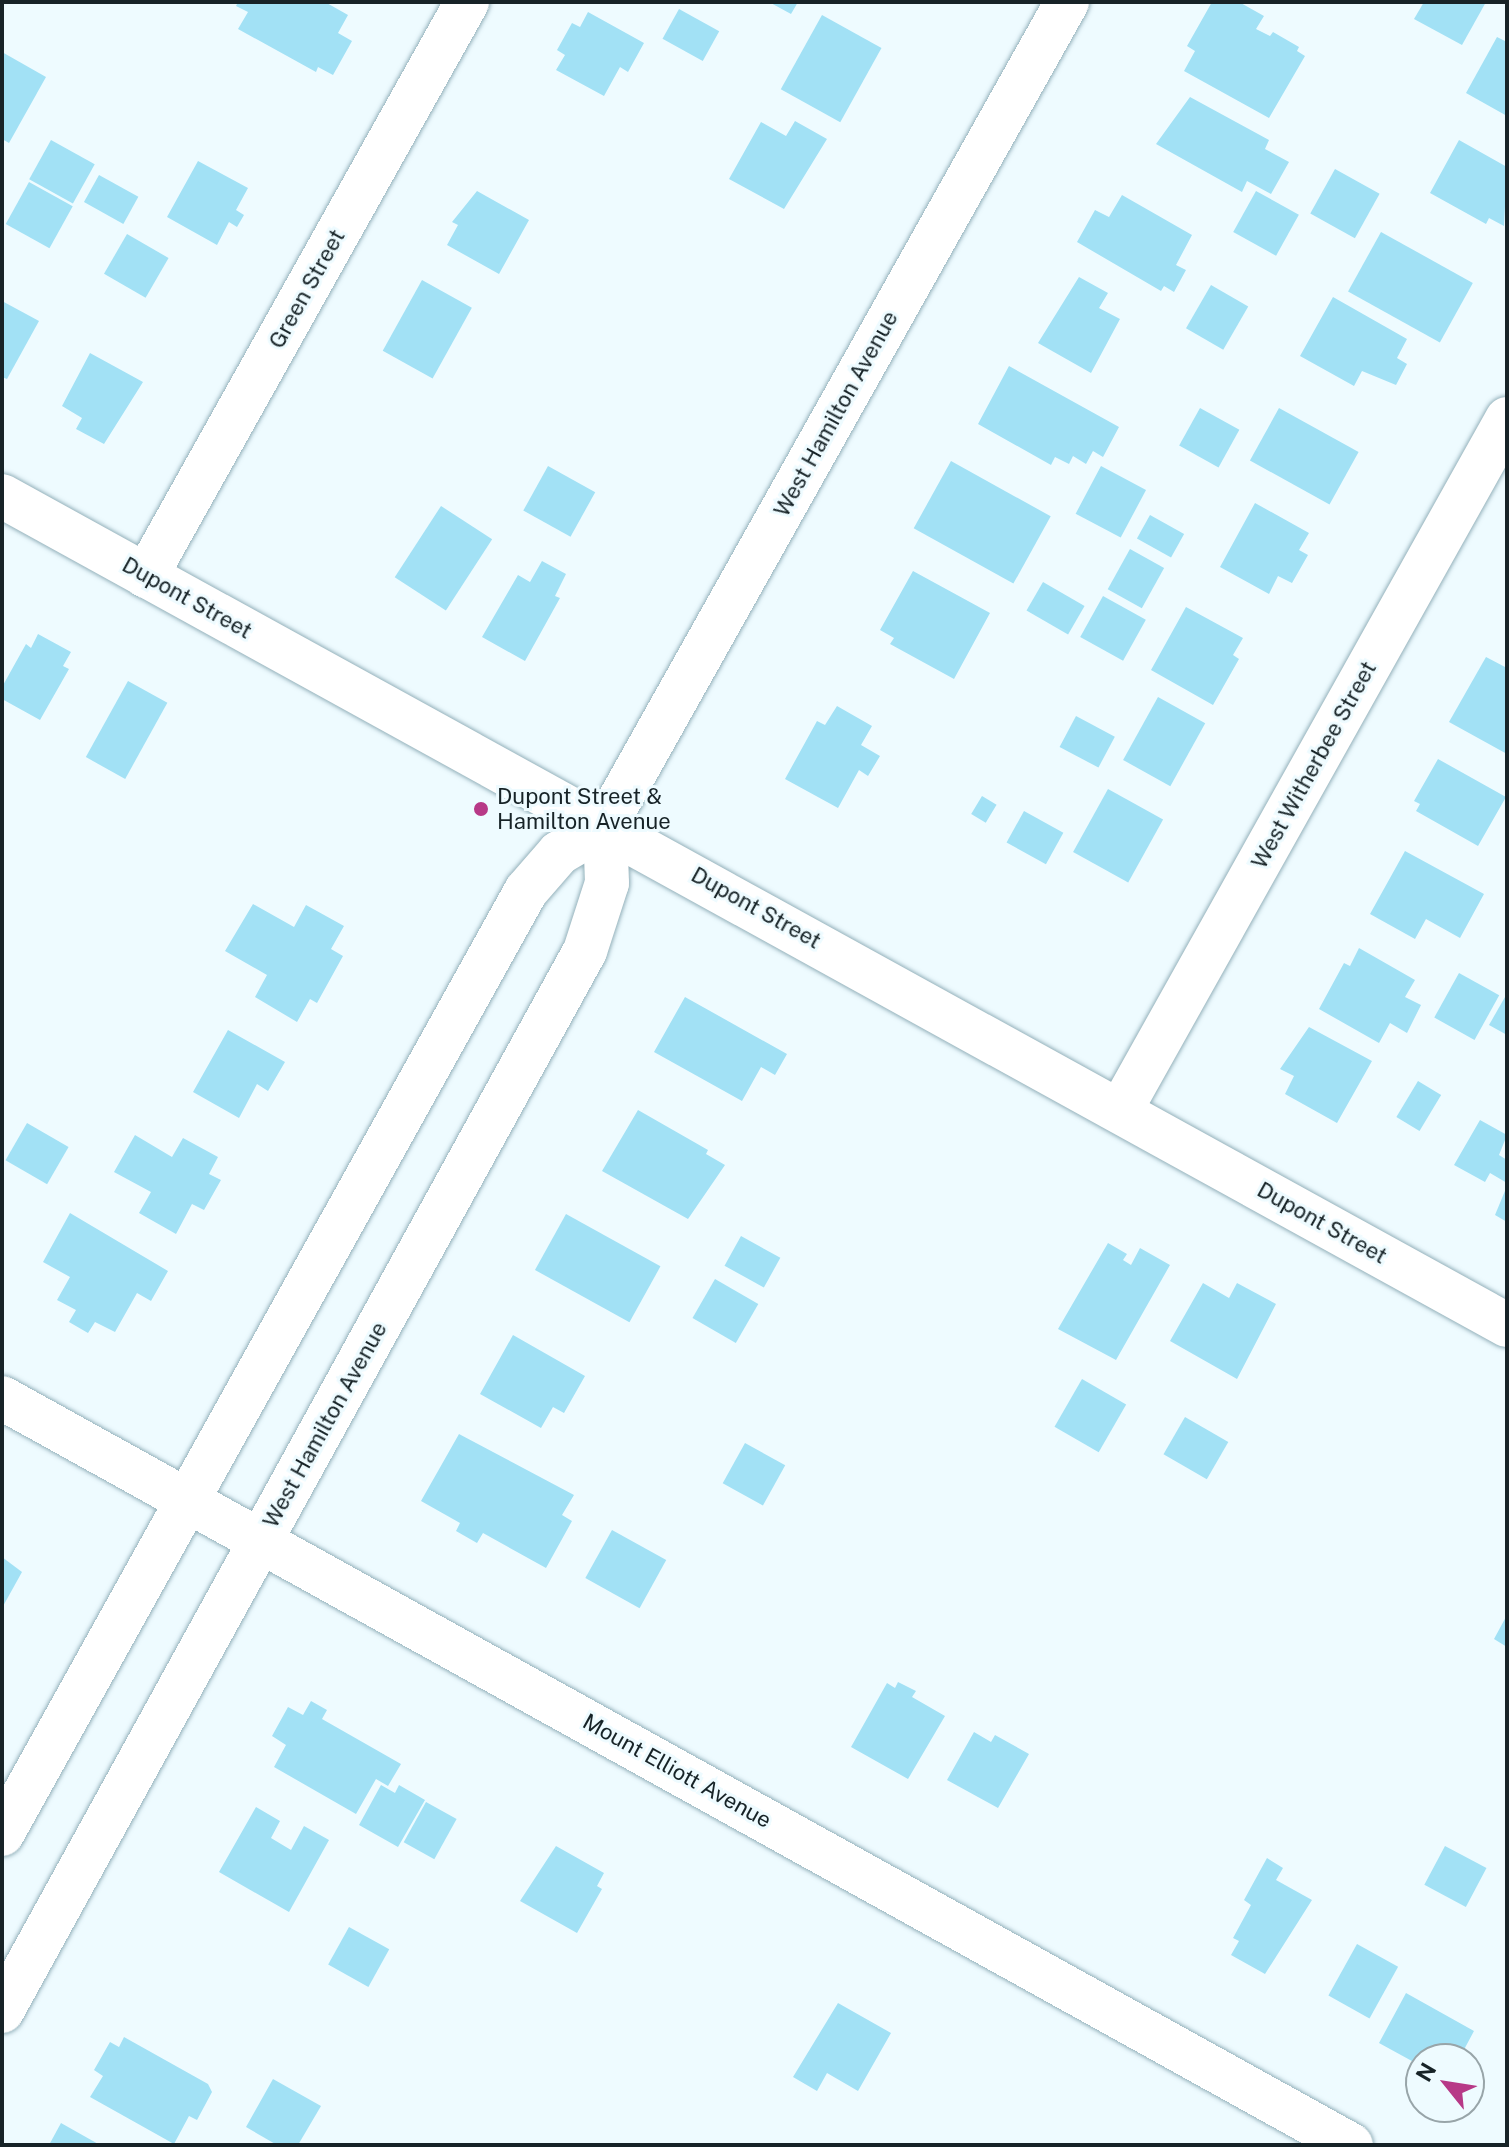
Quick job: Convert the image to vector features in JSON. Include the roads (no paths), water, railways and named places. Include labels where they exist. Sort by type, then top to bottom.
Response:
[{"type":"street","name":"Green Street","points":[[146,576],[467,2]]},
{"type":"street","name":"West Hamilton Avenue","points":[[2,2011],[585,951],[607,883],[605,826],[1067,2]]},
{"type":"street","name":"West Witherbee Street","points":[[1120,1111],[1507,419]]},
{"type":"street","name":"Dupont Street","points":[[2,496],[1507,1325]]},
{"type":"street","points":[[2,1834],[526,891],[559,853],[605,826]]},
{"type":"street","name":"Mount Elliott Avenue","points":[[2,1398],[1351,2145]]},
{"type":"place","name":"Dupont Street & Hamilton Avenue","points":[[481,809]]}]
